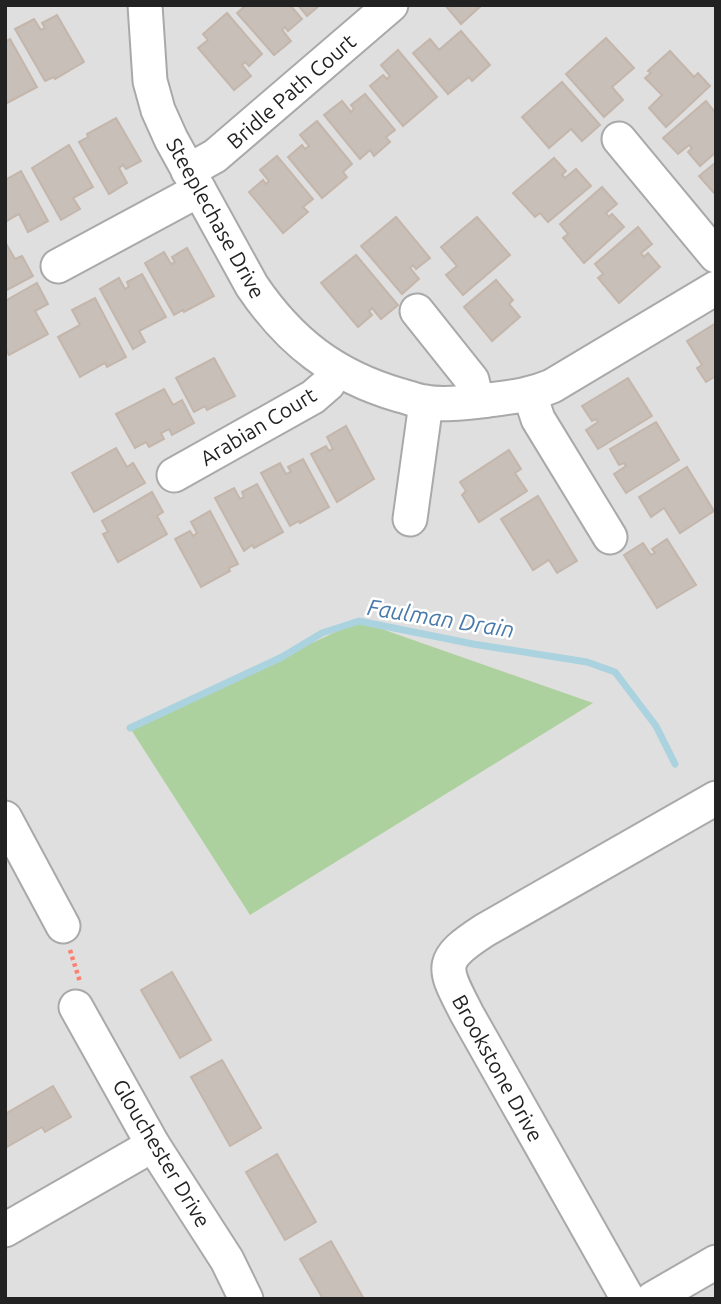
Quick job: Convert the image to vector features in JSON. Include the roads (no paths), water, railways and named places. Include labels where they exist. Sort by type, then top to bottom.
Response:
[{"type":"street","name":"Steeplechase Drive","points":[[145,5],[150,81],[158,110],[194,181],[264,303],[292,336],[337,370],[380,389],[426,403],[530,395],[560,381],[716,288]]},
{"type":"street","name":"Bridle Path Court","points":[[58,266],[194,181],[215,156],[391,5]]},
{"type":"street","points":[[619,139],[716,256]]},
{"type":"street","points":[[417,312],[472,380],[477,401]]},
{"type":"street","name":"Arabian Court","points":[[174,475],[313,397],[328,384],[337,370]]},
{"type":"street","points":[[530,395],[538,419],[610,537]]},
{"type":"street","points":[[410,519],[426,403]]},
{"type":"street","name":"Brookstone Drive","points":[[628,1299],[467,1014],[448,978],[449,963],[460,946],[485,930],[716,798]]},
{"type":"street","points":[[5,818],[63,926]]},
{"type":"street","name":"Glouchester Drive","points":[[76,1007],[153,1145],[228,1260],[246,1299]]},
{"type":"street","points":[[5,1230],[153,1145]]},
{"type":"street","points":[[652,1299],[716,1262]]},
{"type":"waterway","name":"Faulman Drain","points":[[130,728],[282,657],[322,633],[359,621],[473,644],[587,662],[615,672],[656,726],[675,764]]}]
